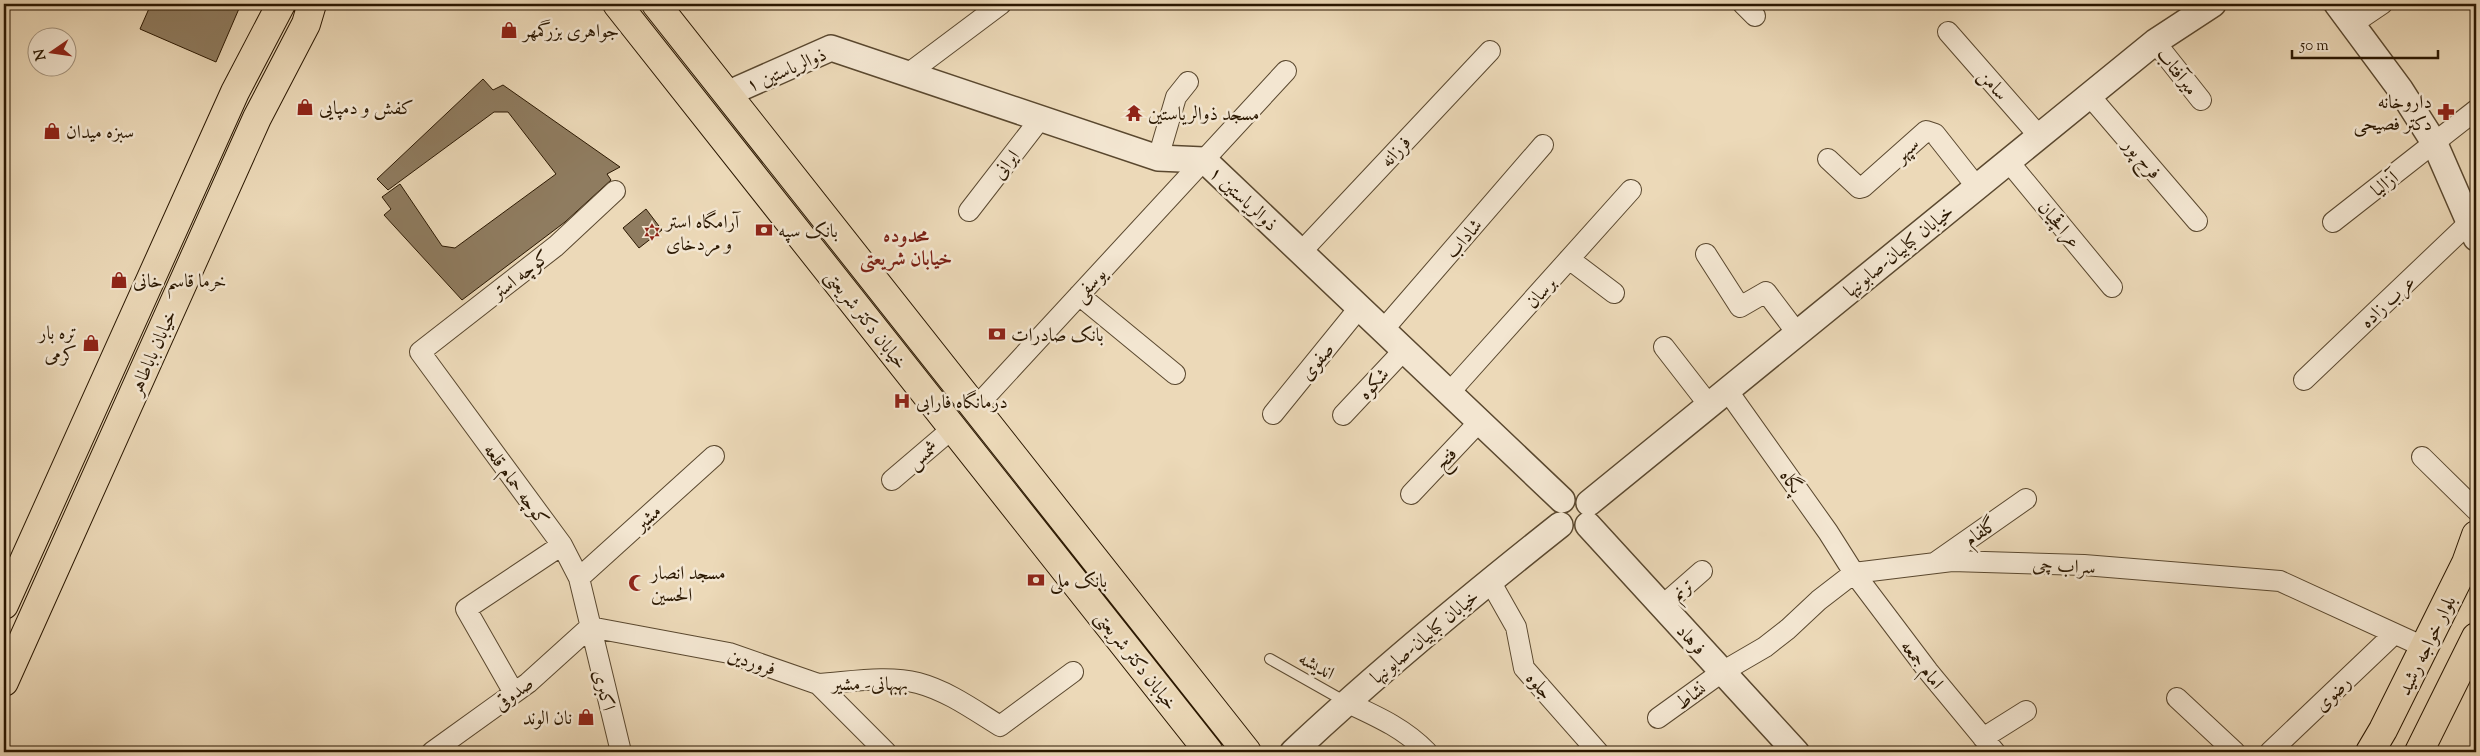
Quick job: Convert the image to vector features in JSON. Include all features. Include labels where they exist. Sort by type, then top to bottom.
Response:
[{"type":"main road","name":"خیابان دکتر شریعتی","points":[[617,4],[1210,752]]},
{"type":"main road","name":"خیابان دکتر شریعتی","points":[[656,4],[1247,752]]},
{"type":"main road","name":"خیابان باباطاهر","points":[[4,605],[235,92],[279,7]]},
{"type":"main road","name":"خیابان باباطاهر","points":[[4,682],[257,118],[309,14]]},
{"type":"main road","points":[[734,151],[756,131]]},
{"type":"main road","name":"بلوار خواجه رشید","points":[[2370,752],[2384,730],[2466,563],[2476,534]]},
{"type":"main road","points":[[2420,752],[2476,637]]},
{"type":"street","points":[[909,73],[1001,4]]},
{"type":"street","name":"خیابان کبابیان-صابونیها","points":[[1588,514],[1718,398],[1976,186],[2155,42],[2213,4]]},
{"type":"street","points":[[2337,4],[2400,89],[2435,144],[2474,229]]},
{"type":"street","points":[[2351,25],[2382,4]]},
{"type":"street","name":"سامن","points":[[1948,32],[2039,136]]},
{"type":"street","name":"میرآفتاب","points":[[2155,42],[2201,100]]},
{"type":"street","name":"ذوالریاستین ۱","points":[[727,94],[831,48],[1158,158],[1204,160],[1562,500]]},
{"type":"street","name":"فرزانه","points":[[1301,252],[1490,51]]},
{"type":"street","name":"یوسفی","points":[[975,408],[1286,71]]},
{"type":"street","points":[[1158,158],[1176,97],[1188,82]]},
{"type":"street","name":"فرح پور","points":[[2089,95],[2197,221]]},
{"type":"street","name":"آزالیا","points":[[2333,222],[2476,110]]},
{"type":"street","name":"ایرانی","points":[[969,211],[1041,118]]},
{"type":"street","name":"سپهر","points":[[1828,159],[1859,188],[1863,188],[1929,131],[1935,134],[1976,186]]},
{"type":"street","name":"شاداب","points":[[1383,330],[1543,145]]},
{"type":"street","name":"عراقچیان","points":[[2008,162],[2112,287]]},
{"type":"street","name":"برسان","points":[[1449,393],[1631,190]]},
{"type":"street","name":"کوچه استر","points":[[420,352],[556,246],[615,191]]},
{"type":"street","name":"عرب زاده","points":[[2304,380],[2474,229]]},
{"type":"street","points":[[1706,254],[1740,307],[1766,292],[1797,333]]},
{"type":"street","points":[[1569,260],[1614,293]]},
{"type":"street","points":[[1079,295],[1175,374]]},
{"type":"street","name":"صفوی","points":[[1273,414],[1359,308]]},
{"type":"street","name":"پگاه","points":[[1664,347],[1718,398],[1828,532],[1854,573]]},
{"type":"street","name":"شکوه","points":[[1343,415],[1404,350]]},
{"type":"street","name":"کوچه حمام قلعه","points":[[420,352],[562,545],[579,578],[590,627]]},
{"type":"street","name":"فتح","points":[[1411,494],[1480,422]]},
{"type":"street","name":"شمس","points":[[892,480],[953,428]]},
{"type":"street","name":"مشیر","points":[[579,578],[714,456]]},
{"type":"street","points":[[2422,457],[2476,510]]},
{"type":"street","points":[[1574,496],[1588,514],[1577,532],[1570,532],[1560,525],[1556,518],[1556,510],[1562,500],[1574,496]]},
{"type":"street","name":"گلفام","points":[[1934,563],[2026,499]]},
{"type":"street","name":"فرهاد","points":[[1588,514],[1662,606],[1796,752]]},
{"type":"street","name":"خیابان کبابیان-صابونیها","points":[[1293,752],[1346,702],[1560,525]]},
{"type":"street","points":[[514,693],[466,609],[562,545]]},
{"type":"street","name":"سراب چی","points":[[1854,573],[1952,561],[2084,565],[2280,582],[2424,648]]},
{"type":"street","name":"ترنم","points":[[1662,606],[1702,571]]},
{"type":"street","points":[[1722,672],[1765,647],[1788,629],[1819,600],[1854,573]]},
{"type":"street","name":"امام جمعه","points":[[1854,573],[1928,671],[1989,745]]},
{"type":"street","name":"جلوه","points":[[1490,581],[1516,627],[1524,668],[1598,752]]},
{"type":"street","name":"صدوقی","points":[[432,752],[514,693],[590,627]]},
{"type":"street","name":"فروردین","points":[[590,627],[729,652],[818,684],[886,752]]},
{"type":"street","name":"اکبری","points":[[590,627],[621,752]]},
{"type":"street","name":"رضوی","points":[[2270,752],[2394,634]]},
{"type":"street","name":"بهبهانی- مشیر","points":[[818,684],[879,680],[918,683],[957,698],[1000,726],[1073,672]]},
{"type":"street","name":"نشاط","points":[[1658,718],[1722,672]]},
{"type":"street","points":[[2177,698],[2235,752]]},
{"type":"street","points":[[1346,702],[1385,720],[1412,737],[1427,752]]},
{"type":"street","points":[[1989,745],[2026,711]]},
{"type":"lane","name":"اندیشه","points":[[1270,659],[1346,702]]},
{"type":"building","points":[[151,4],[241,4],[216,62],[140,29]]},
{"type":"building","points":[[483,79],[493,90],[503,85],[620,167],[607,174],[611,180],[565,222],[462,300],[384,215],[391,209],[382,197],[400,184],[442,246],[455,248],[556,174],[508,112],[494,112],[388,190],[377,179]]},
{"type":"building","name":"آرامگاه استر و مردخای","points":[[646,209],[662,230],[639,248],[623,228]]},
{"type":"place","name":"جواهری بزرگمهر","points":[[509,30]]},
{"type":"place","name":"کفش و دمپایی","points":[[305,107]]},
{"type":"place","name":"داروخانه دکتر فصیحی","points":[[2446,112]]},
{"type":"place","name":"مسجد ذوالریاستین","points":[[1134,113]]},
{"type":"place","name":"سبزه میدان","points":[[52,131]]},
{"type":"place","name":"بانک سپه","points":[[764,230]]},
{"type":"place","name":"آرامگاه استر و مردخای","points":[[652,232]]},
{"type":"place","name":"خرما قاسم خانی","points":[[119,280]]},
{"type":"place","name":"بانک صادرات","points":[[997,334]]},
{"type":"place","name":"تره بار کرمی","points":[[91,343]]},
{"type":"place","name":"درمانگاه فارابی","points":[[902,401]]},
{"type":"place","name":"بانک ملی","points":[[1036,580]]},
{"type":"place","name":"مسجد انصار الحسین","points":[[637,583]]},
{"type":"place","name":"نان الوند","points":[[586,717]]},
{"type":"district","name":"محدوده خیابان شریعتی","points":[[906,246]]}]
